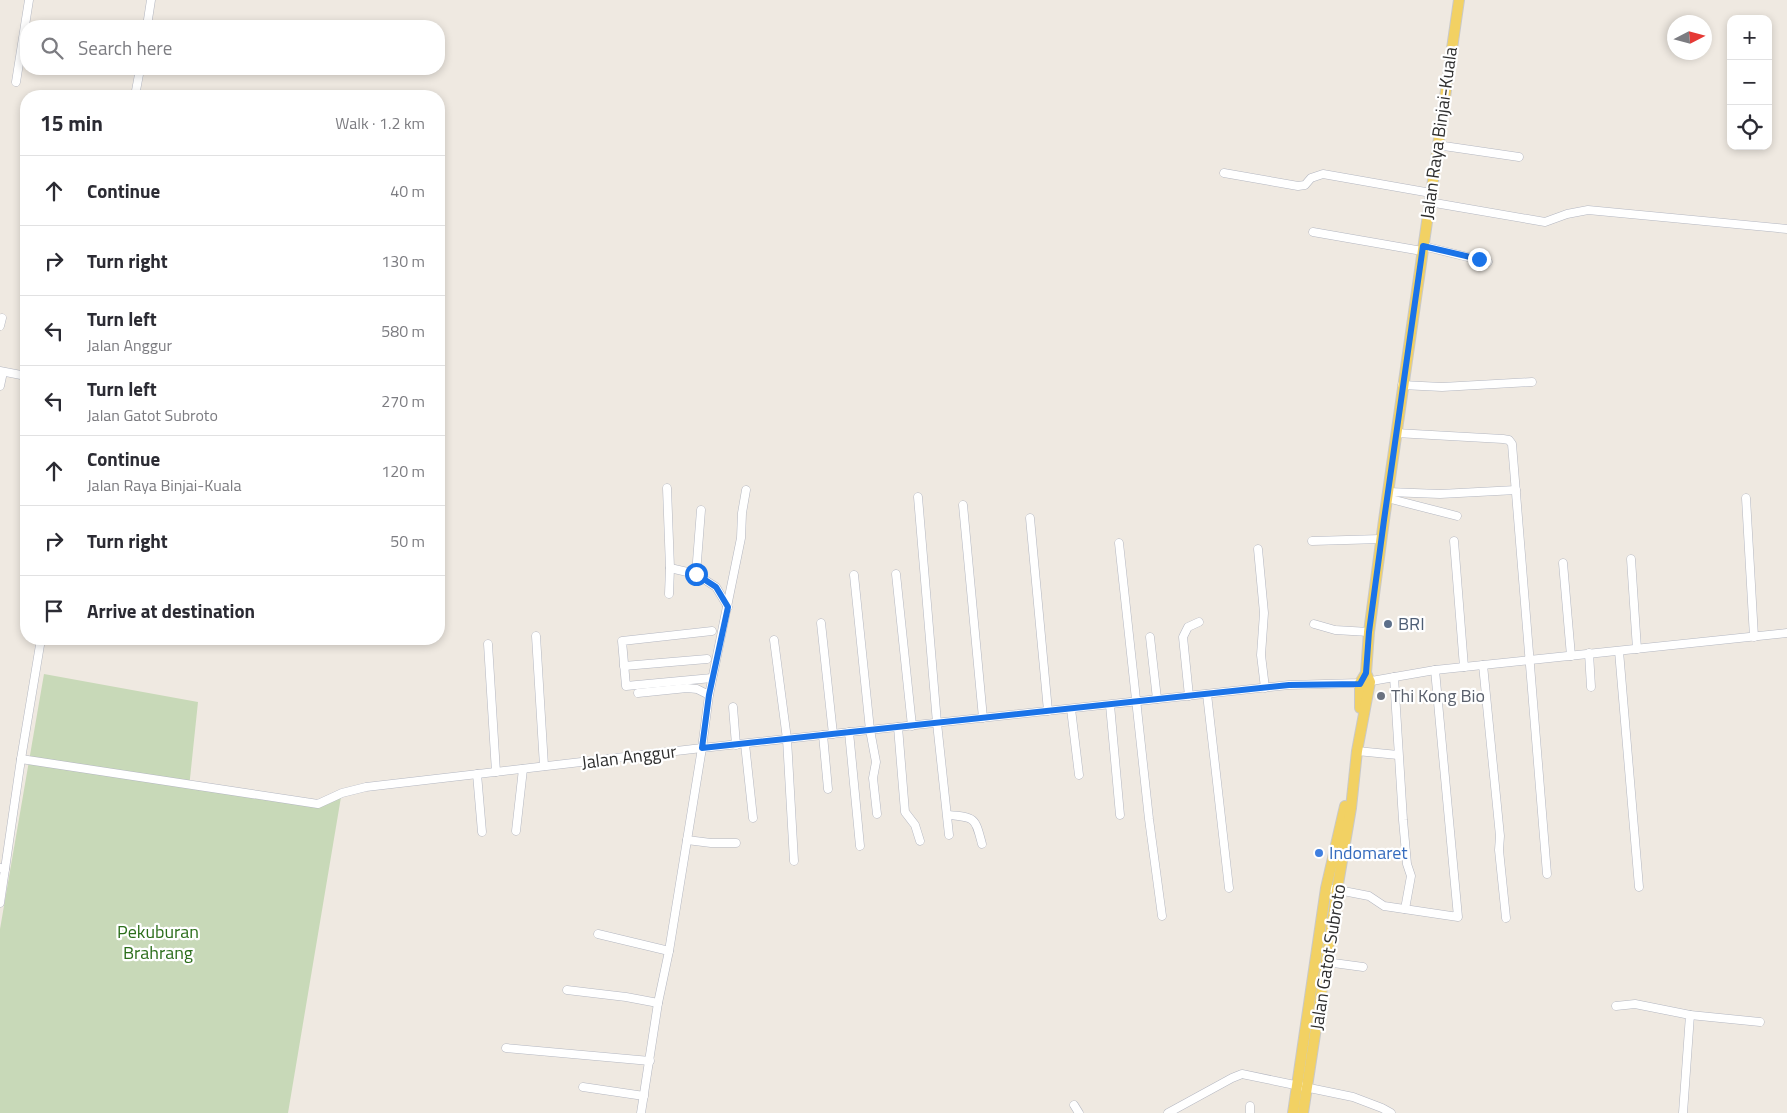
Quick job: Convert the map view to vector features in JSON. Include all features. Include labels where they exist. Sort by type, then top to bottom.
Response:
[{"type":"main road","name":"Jalan Raya Binjai-Kuala","points":[[1402,385],[1423,248],[1456,1]]},
{"type":"main road","name":"Jalan Gatot Subroto","points":[[1303,1113],[1357,751],[1369,632],[1402,385]]},
{"type":"main road","points":[[1293,1113],[1326,888],[1348,808],[1365,679]]},
{"type":"street","points":[[26,20],[29,0]]},
{"type":"street","points":[[148,20],[151,0]]},
{"type":"street","points":[[16,82],[20,57]]},
{"type":"street","points":[[136,90],[139,75]]},
{"type":"street","points":[[1437,145],[1519,158]]},
{"type":"street","points":[[1224,173],[1298,186],[1306,185],[1311,178],[1323,174],[1545,222],[1567,214],[1588,210],[1787,229]]},
{"type":"street","points":[[1313,232],[1423,248],[1488,262]]},
{"type":"street","points":[[0,386],[2,371],[20,375]]},
{"type":"street","points":[[1402,385],[1442,387],[1532,382]]},
{"type":"street","points":[[1396,433],[1509,440],[1512,446],[1547,874]]},
{"type":"street","points":[[667,488],[669,594]]},
{"type":"street","points":[[642,1113],[658,1003],[687,840],[709,695],[741,538],[742,513],[746,490]]},
{"type":"street","points":[[1388,495],[1516,490]]},
{"type":"street","points":[[1388,495],[1457,516]]},
{"type":"street","points":[[918,497],[937,723],[949,835]]},
{"type":"street","points":[[1746,498],[1754,637]]},
{"type":"street","points":[[963,505],[983,718]]},
{"type":"street","points":[[696,574],[701,510]]},
{"type":"street","points":[[1030,518],[1048,711]]},
{"type":"street","points":[[1312,541],[1381,539]]},
{"type":"street","points":[[1454,541],[1464,668]]},
{"type":"street","points":[[1119,543],[1162,916]]},
{"type":"street","points":[[1258,549],[1264,613],[1262,654],[1265,688]]},
{"type":"street","points":[[1631,559],[1637,649]]},
{"type":"street","points":[[1563,563],[1571,656]]},
{"type":"street","points":[[670,568],[696,574],[716,587],[728,607]]},
{"type":"street","points":[[854,574],[870,730],[876,762],[872,778],[877,814]]},
{"type":"street","points":[[896,574],[912,726]]},
{"type":"street","points":[[1189,696],[1184,634],[1188,627],[1199,622]]},
{"type":"street","points":[[820,623],[833,734]]},
{"type":"street","points":[[1314,624],[1335,630],[1369,632]]},
{"type":"street","points":[[712,631],[622,640],[626,686],[712,678]]},
{"type":"street","name":"Jalan Anggur","points":[[21,759],[314,803],[325,802],[342,793],[366,787],[544,766],[1289,685],[1394,677],[1435,670],[1787,632]]},
{"type":"street","points":[[536,636],[544,766]]},
{"type":"street","points":[[1150,637],[1157,700]]},
{"type":"street","points":[[774,640],[787,739],[794,861]]},
{"type":"street","points":[[488,644],[496,772]]},
{"type":"street","points":[[0,903],[3,868],[40,645]]},
{"type":"street","points":[[1619,651],[1639,888]]},
{"type":"street","points":[[1589,653],[1591,688]]},
{"type":"street","points":[[624,666],[707,659]]},
{"type":"street","points":[[1483,665],[1506,918]]},
{"type":"street","points":[[1326,888],[1369,896],[1384,906],[1458,917],[1435,670]]},
{"type":"street","points":[[1394,677],[1407,864],[1411,876],[1405,909]]},
{"type":"street","points":[[638,693],[687,688],[697,689],[709,695]]},
{"type":"street","points":[[1206,694],[1229,888]]},
{"type":"street","points":[[1110,704],[1120,815]]},
{"type":"street","points":[[733,707],[736,744]]},
{"type":"street","points":[[1071,709],[1079,775]]},
{"type":"street","points":[[898,727],[905,812],[915,825],[920,840]]},
{"type":"street","points":[[849,732],[860,846]]},
{"type":"street","points":[[823,735],[828,789]]},
{"type":"street","points":[[745,744],[753,818]]},
{"type":"street","points":[[1357,751],[1398,755]]},
{"type":"street","points":[[516,831],[523,769]]},
{"type":"street","points":[[477,774],[482,832]]},
{"type":"street","points":[[948,815],[971,818],[976,822],[982,844]]},
{"type":"street","points":[[687,840],[711,843],[736,843]]},
{"type":"street","points":[[598,934],[668,951]]},
{"type":"street","points":[[1326,962],[1363,966]]},
{"type":"street","points":[[567,990],[658,1003]]},
{"type":"street","points":[[1616,1006],[1634,1004],[1690,1015],[1760,1022]]},
{"type":"street","points":[[1682,1113],[1690,1015]]},
{"type":"street","points":[[506,1048],[650,1061]]},
{"type":"street","points":[[1168,1113],[1242,1074],[1296,1087],[1353,1097],[1391,1113]]},
{"type":"street","points":[[583,1087],[644,1096]]},
{"type":"street","points":[[1074,1105],[1079,1113]]},
{"type":"green space","name":"Pekuburan Brahrang","points":[[44,674],[198,702],[189,788],[312,807],[341,797],[288,1113],[0,1113],[0,929]]},
{"type":"place","name":"BRI","points":[[1388,624]]},
{"type":"place","name":"Thi Kong Bio","points":[[1381,696]]},
{"type":"place","name":"Indomaret","points":[[1319,853]]},
{"type":"route","points":[[696,574],[716,587],[728,607],[709,695],[702,748],[1289,685],[1360,684],[1366,673],[1369,632],[1402,385],[1423,246],[1479,259]]}]
